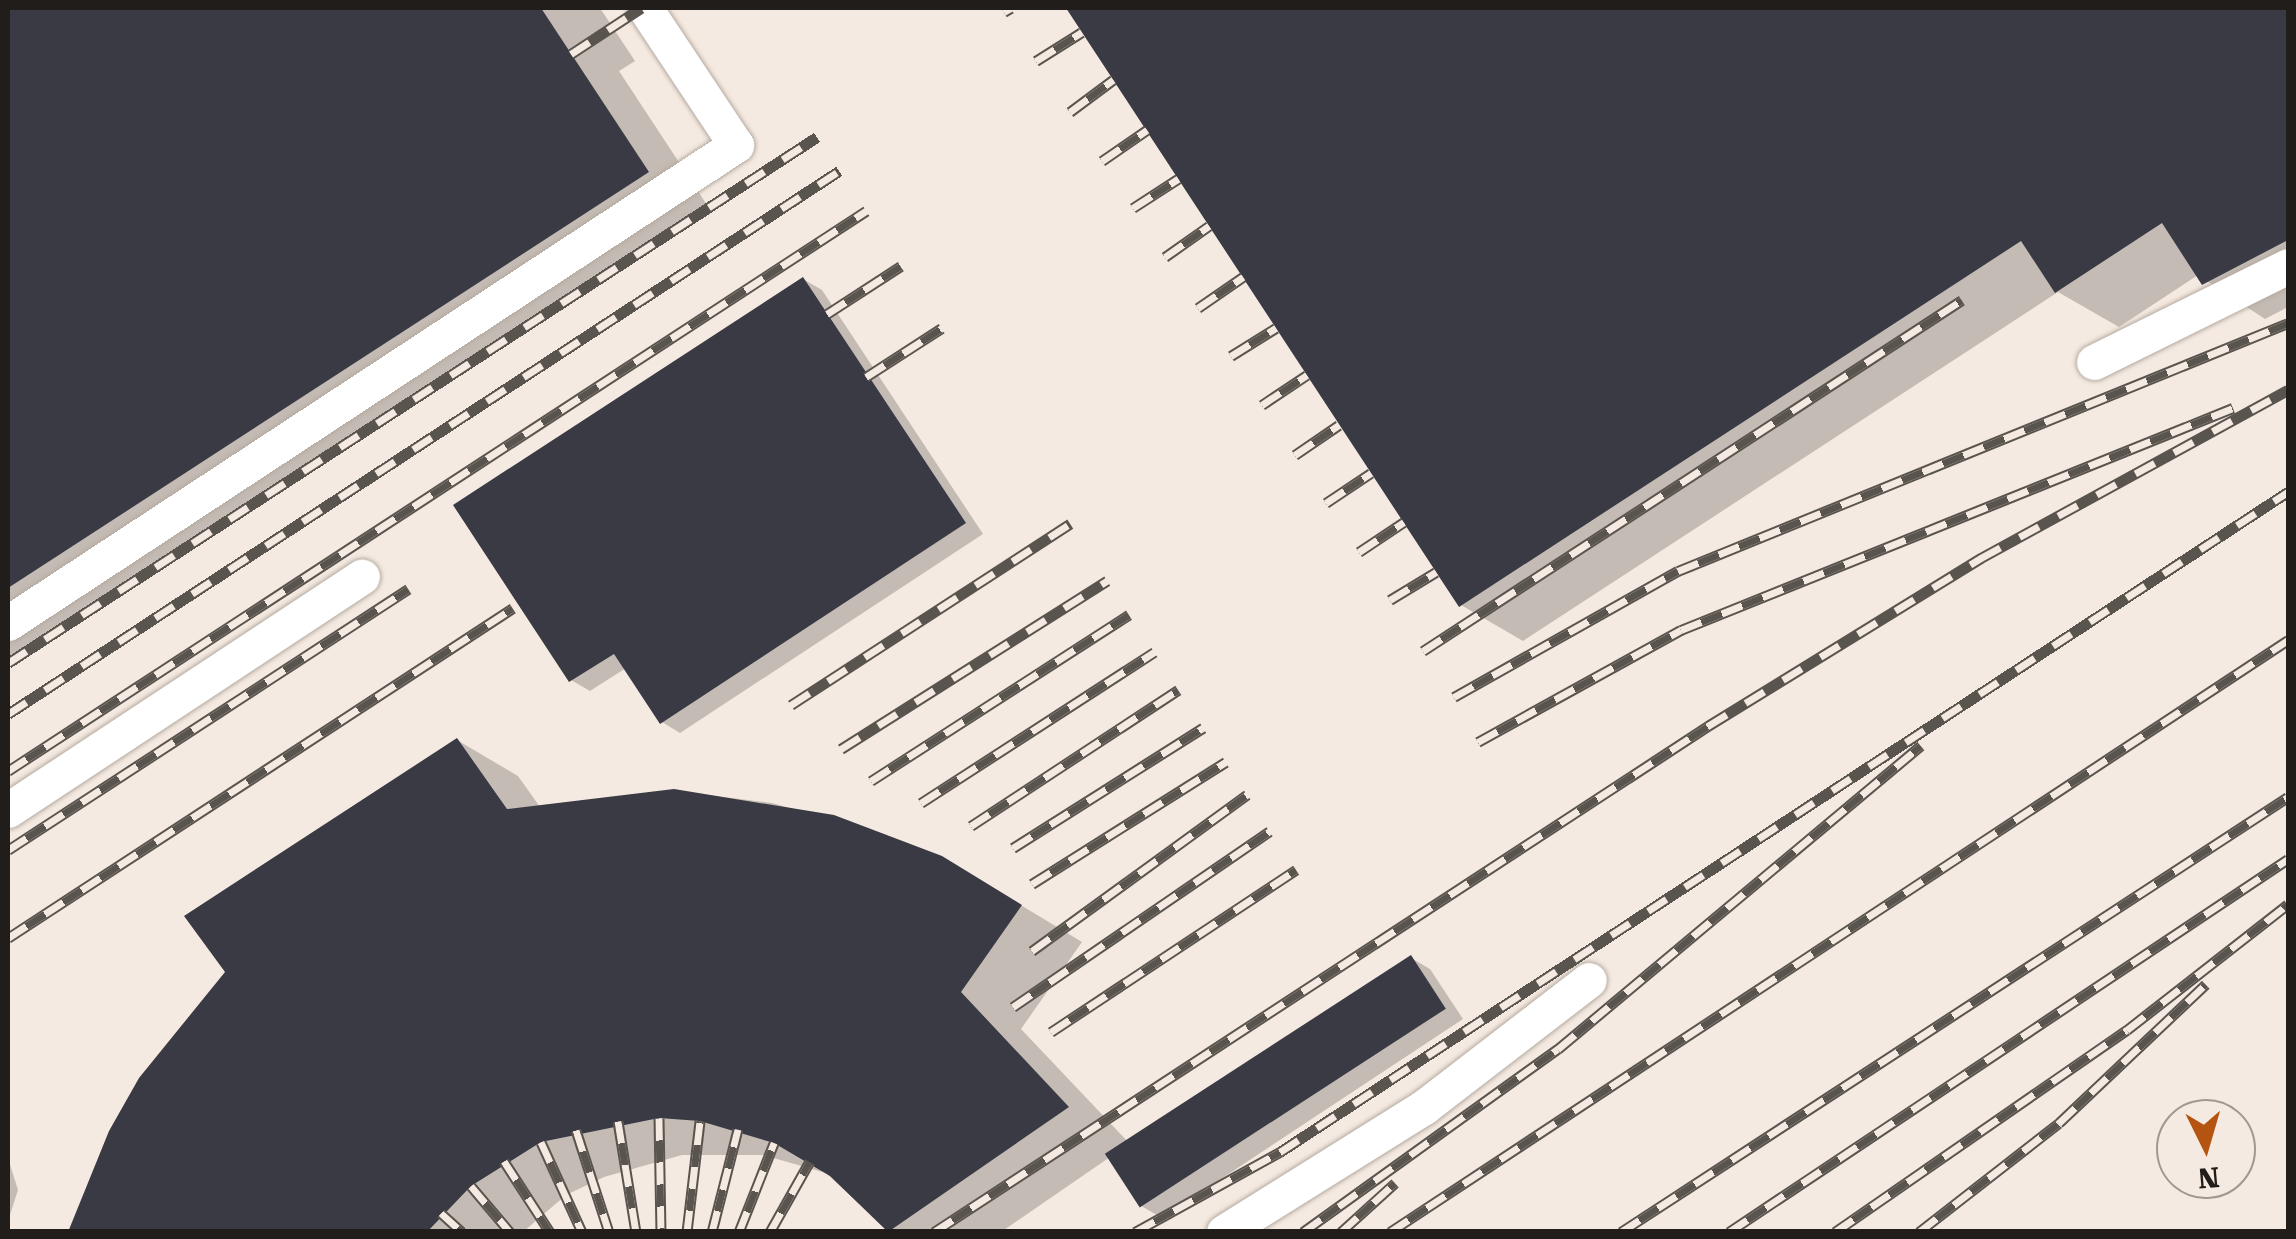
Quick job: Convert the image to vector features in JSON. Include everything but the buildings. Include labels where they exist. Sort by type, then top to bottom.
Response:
[{"type":"lane","points":[[8,624],[736,146],[645,8]]},
{"type":"lane","points":[[2094,362],[2288,266]]},
{"type":"lane","points":[[8,810],[362,577]]},
{"type":"lane","points":[[1224,1232],[1424,1106],[1589,980]]},
{"type":"railway","points":[[571,54],[641,8]]},
{"type":"railway","points":[[1004,12],[1011,8]]},
{"type":"railway","points":[[1036,61],[1082,32]]},
{"type":"railway","points":[[1070,112],[1113,80]]},
{"type":"railway","points":[[1102,161],[1147,130]]},
{"type":"railway","points":[[8,663],[817,137]]},
{"type":"railway","points":[[8,714],[839,171]]},
{"type":"railway","points":[[1133,208],[1178,179]]},
{"type":"railway","points":[[8,771],[866,211]]},
{"type":"railway","points":[[1165,257],[1209,226]]},
{"type":"railway","points":[[827,314],[901,266]]},
{"type":"railway","points":[[1198,308],[1243,277]]},
{"type":"railway","points":[[1423,651],[1962,300]]},
{"type":"railway","points":[[1454,697],[1678,571],[2288,323]]},
{"type":"railway","points":[[866,377],[942,328]]},
{"type":"railway","points":[[1231,356],[1276,328]]},
{"type":"railway","points":[[1262,405],[1307,375]]},
{"type":"railway","points":[[934,1232],[1708,726],[1981,558],[2288,390]]},
{"type":"railway","points":[[1478,742],[1681,630],[2233,408]]},
{"type":"railway","points":[[1295,455],[1339,425]]},
{"type":"railway","points":[[1326,503],[1371,473]]},
{"type":"railway","points":[[1135,1232],[1280,1152],[2288,492]]},
{"type":"railway","points":[[1359,552],[1404,522]]},
{"type":"railway","points":[[791,705],[1070,524]]},
{"type":"railway","points":[[1390,600],[1436,572]]},
{"type":"railway","points":[[841,749],[1107,581]]},
{"type":"railway","points":[[8,850],[408,589]]},
{"type":"railway","points":[[8,938],[513,608]]},
{"type":"railway","points":[[871,781],[1129,615]]},
{"type":"railway","points":[[1390,1232],[2288,640]]},
{"type":"railway","points":[[921,803],[1154,652]]},
{"type":"railway","points":[[971,826],[1178,690]]},
{"type":"railway","points":[[1013,848],[1203,728]]},
{"type":"railway","points":[[1303,1232],[1558,1049],[1921,746]]},
{"type":"railway","points":[[1032,884],[1226,762]]},
{"type":"railway","points":[[1032,951],[1247,795]]},
{"type":"railway","points":[[1621,1232],[2288,797]]},
{"type":"railway","points":[[1013,1007],[1270,831]]},
{"type":"railway","points":[[1729,1232],[2288,859]]},
{"type":"railway","points":[[1051,1032],[1296,870]]},
{"type":"railway","points":[[1835,1232],[2127,1030],[2288,904]]},
{"type":"railway","points":[[1919,1232],[2059,1123],[2206,984]]},
{"type":"railway","points":[[659,1118],[661,1232]]},
{"type":"railway","points":[[618,1121],[636,1232]]},
{"type":"railway","points":[[687,1232],[700,1121]]},
{"type":"railway","points":[[712,1232],[738,1129]]},
{"type":"railway","points":[[576,1130],[609,1232]]},
{"type":"railway","points":[[541,1142],[582,1232]]},
{"type":"railway","points":[[739,1232],[774,1143]]},
{"type":"railway","points":[[504,1161],[550,1232]]},
{"type":"railway","points":[[770,1232],[810,1161]]},
{"type":"railway","points":[[1341,1232],[1395,1183]]},
{"type":"railway","points":[[471,1186],[510,1232]]},
{"type":"railway","points":[[441,1213],[462,1232]]}]
